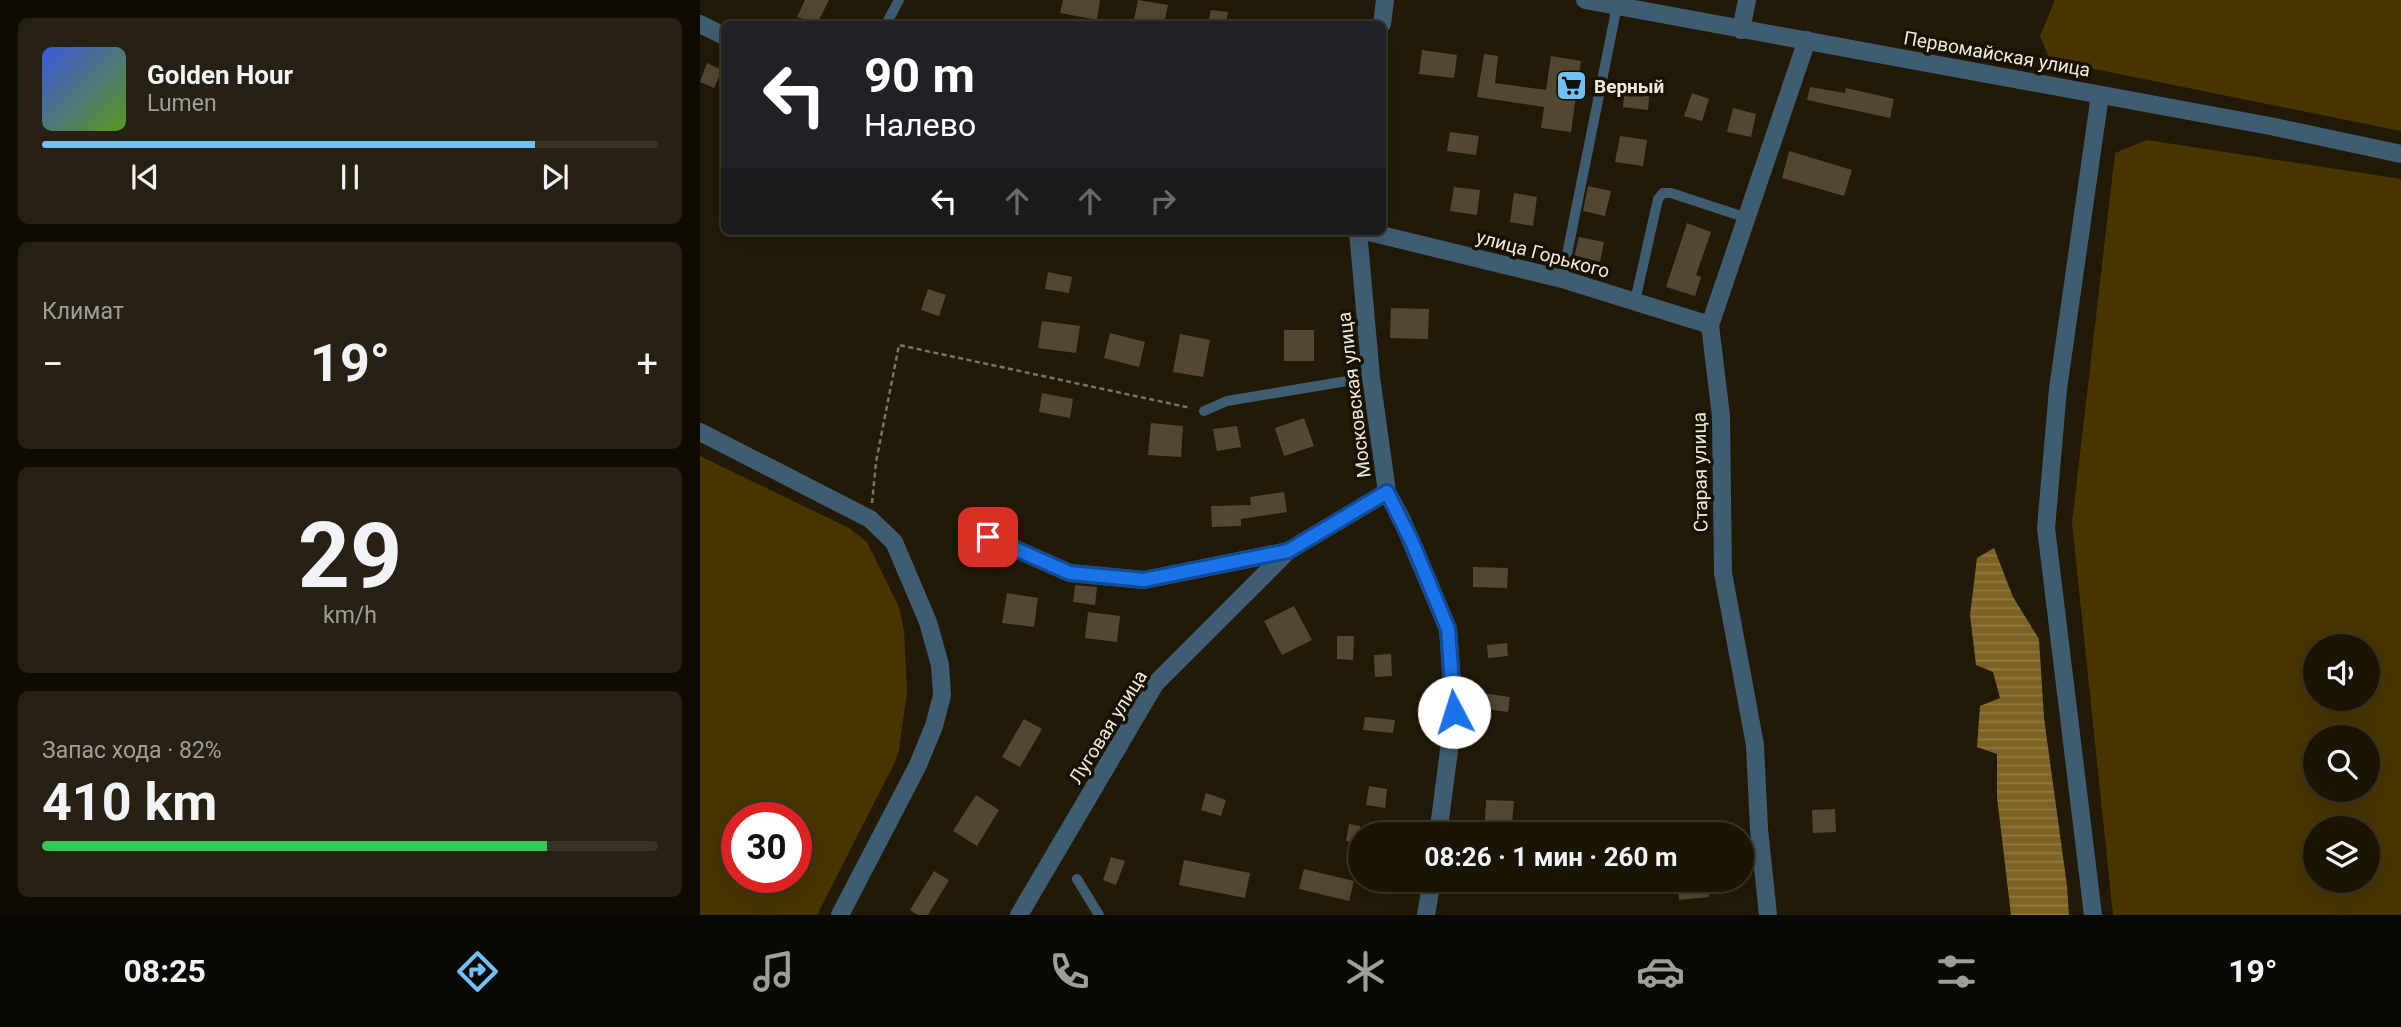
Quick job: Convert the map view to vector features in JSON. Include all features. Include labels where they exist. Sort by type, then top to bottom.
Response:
[{"type":"street","points":[[1382,21],[1385,0]]},
{"type":"street","name":"Первомайская улица","points":[[1585,0],[2270,126],[2401,154]]},
{"type":"street","points":[[1741,30],[1747,0]]},
{"type":"street","points":[[700,24],[721,34]]},
{"type":"street","name":"Старая улица","points":[[1769,915],[1759,829],[1755,745],[1723,573],[1721,416],[1710,326],[1807,40]]},
{"type":"street","points":[[2093,915],[2046,528],[2058,389],[2100,94]]},
{"type":"street","name":"Московская улица","points":[[1358,235],[1371,377],[1387,492],[1412,542],[1448,629],[1454,712],[1440,822]]},
{"type":"street","name":"улица Горького","points":[[1381,235],[1562,279],[1710,326]]},
{"type":"street","points":[[700,432],[870,519],[894,542],[928,622],[940,665],[942,695],[934,726],[918,765],[840,915]]},
{"type":"street","points":[[988,537],[1070,573],[1144,580],[1288,551],[1387,492]]},
{"type":"street","name":"Луговая улица","points":[[1019,915],[1155,684],[1288,551]]},
{"type":"street","points":[[1426,915],[1431,892]]},
{"type":"lane","points":[[888,21],[899,0]]},
{"type":"lane","points":[[1562,279],[1616,6]]},
{"type":"lane","points":[[1635,301],[1658,199],[1663,193],[1746,218]]},
{"type":"lane","points":[[1204,411],[1227,401],[1371,377]]},
{"type":"lane","points":[[1077,879],[1099,915]]},
{"type":"path","points":[[870,519],[876,462],[899,345],[1204,411]]},
{"type":"shaded area","points":[[2055,0],[2401,0],[2401,131],[2050,60],[2040,36]]},
{"type":"shaded area","points":[[2147,140],[2401,179],[2401,915],[2113,915],[2072,523],[2115,153]]},
{"type":"shaded area","points":[[700,456],[849,528],[867,542],[899,607],[904,631],[907,692],[899,750],[817,915],[700,915]]},
{"type":"shaded area","points":[[1994,548],[2013,597],[2039,639],[2044,718],[2069,915],[2011,915],[1997,797],[1997,754],[1977,747],[1980,706],[2000,698],[1993,672],[1976,665],[1970,615],[1977,558]]},
{"type":"building","points":[[805,0],[829,0],[818,21],[797,17]]},
{"type":"building","points":[[1063,0],[1100,0],[1097,20],[1060,13]]},
{"type":"building","points":[[1138,0],[1168,5],[1165,21],[1134,21]]},
{"type":"building","points":[[1211,10],[1228,12],[1226,21],[1209,21]]},
{"type":"building","points":[[1422,50],[1457,55],[1454,78],[1419,74]]},
{"type":"building","points":[[1484,54],[1498,56],[1495,83],[1546,90],[1551,56],[1581,61],[1571,132],[1541,128],[1544,107],[1477,97]]},
{"type":"building","points":[[707,63],[721,70],[714,88],[700,82]]},
{"type":"building","points":[[1625,85],[1650,88],[1648,110],[1623,107]]},
{"type":"building","points":[[1810,87],[1845,93],[1846,88],[1894,99],[1890,118],[1807,100]]},
{"type":"building","points":[[1692,93],[1709,99],[1702,121],[1684,116]]},
{"type":"building","points":[[1733,108],[1756,114],[1751,137],[1727,132]]},
{"type":"building","points":[[1450,132],[1479,136],[1476,155],[1447,151]]},
{"type":"building","points":[[1620,136],[1647,140],[1643,166],[1615,162]]},
{"type":"building","points":[[1789,151],[1852,170],[1844,196],[1782,178]]},
{"type":"building","points":[[1588,186],[1611,191],[1605,216],[1583,211]]},
{"type":"building","points":[[1454,187],[1480,190],[1477,215],[1450,211]]},
{"type":"building","points":[[1514,193],[1537,197],[1533,226],[1510,222]]},
{"type":"building","points":[[1687,223],[1711,232],[1696,275],[1701,277],[1695,296],[1666,287]]},
{"type":"building","points":[[1579,237],[1604,242],[1600,262],[1574,257]]},
{"type":"building","points":[[1048,272],[1072,277],[1069,293],[1045,289]]},
{"type":"building","points":[[928,289],[946,295],[939,316],[921,310]]},
{"type":"building","points":[[1391,308],[1429,309],[1428,339],[1390,338]]},
{"type":"building","points":[[1042,321],[1080,326],[1076,353],[1038,348]]},
{"type":"building","points":[[1284,330],[1314,330],[1314,361],[1284,361]]},
{"type":"building","points":[[1110,333],[1145,342],[1139,367],[1104,358]]},
{"type":"building","points":[[1180,334],[1210,340],[1203,377],[1173,372]]},
{"type":"building","points":[[1042,393],[1073,399],[1070,418],[1039,412]]},
{"type":"building","points":[[1304,418],[1314,446],[1284,456],[1275,428]]},
{"type":"building","points":[[1151,423],[1183,426],[1181,457],[1148,455]]},
{"type":"building","points":[[1237,426],[1241,447],[1217,451],[1213,429]]},
{"type":"building","points":[[1284,492],[1287,512],[1241,519],[1241,526],[1212,527],[1211,506],[1251,505],[1250,497]]},
{"type":"building","points":[[1473,567],[1508,568],[1507,588],[1473,587]]},
{"type":"building","points":[[1075,585],[1097,587],[1095,605],[1073,602]]},
{"type":"building","points":[[1007,593],[1038,598],[1034,627],[1002,623]]},
{"type":"building","points":[[1294,606],[1312,640],[1282,655],[1264,621]]},
{"type":"building","points":[[1088,612],[1120,616],[1117,642],[1085,638]]},
{"type":"building","points":[[1337,636],[1354,636],[1353,660],[1337,659]]},
{"type":"building","points":[[1507,643],[1508,656],[1488,658],[1487,645]]},
{"type":"building","points":[[1391,654],[1392,676],[1375,677],[1374,655]]},
{"type":"building","points":[[1474,692],[1510,697],[1508,712],[1472,707]]},
{"type":"building","points":[[1365,717],[1395,720],[1393,733],[1363,730]]},
{"type":"building","points":[[1024,719],[1042,729],[1020,767],[1002,757]]},
{"type":"building","points":[[1369,786],[1387,789],[1385,808],[1366,805]]},
{"type":"building","points":[[1206,793],[1226,800],[1221,816],[1201,810]]},
{"type":"building","points":[[976,795],[999,810],[977,846],[953,831]]},
{"type":"building","points":[[1486,800],[1514,801],[1512,822],[1485,822]]},
{"type":"building","points":[[1835,809],[1836,832],[1813,833],[1812,810]]},
{"type":"building","points":[[1111,857],[1125,861],[1116,885],[1103,880]]},
{"type":"building","points":[[1184,860],[1250,873],[1245,898],[1179,885]]},
{"type":"building","points":[[1304,869],[1348,880],[1348,892],[1351,892],[1349,901],[1299,889]]},
{"type":"building","points":[[934,871],[949,880],[928,915],[918,915],[910,910]]},
{"type":"building","points":[[1678,892],[1708,892],[1709,897],[1679,900]]},
{"type":"place","name":"Верный","points":[[1571,86]]},
{"type":"route","points":[[988,537],[1070,573],[1144,580],[1288,551],[1387,492],[1412,542],[1448,629],[1454,712]]}]
